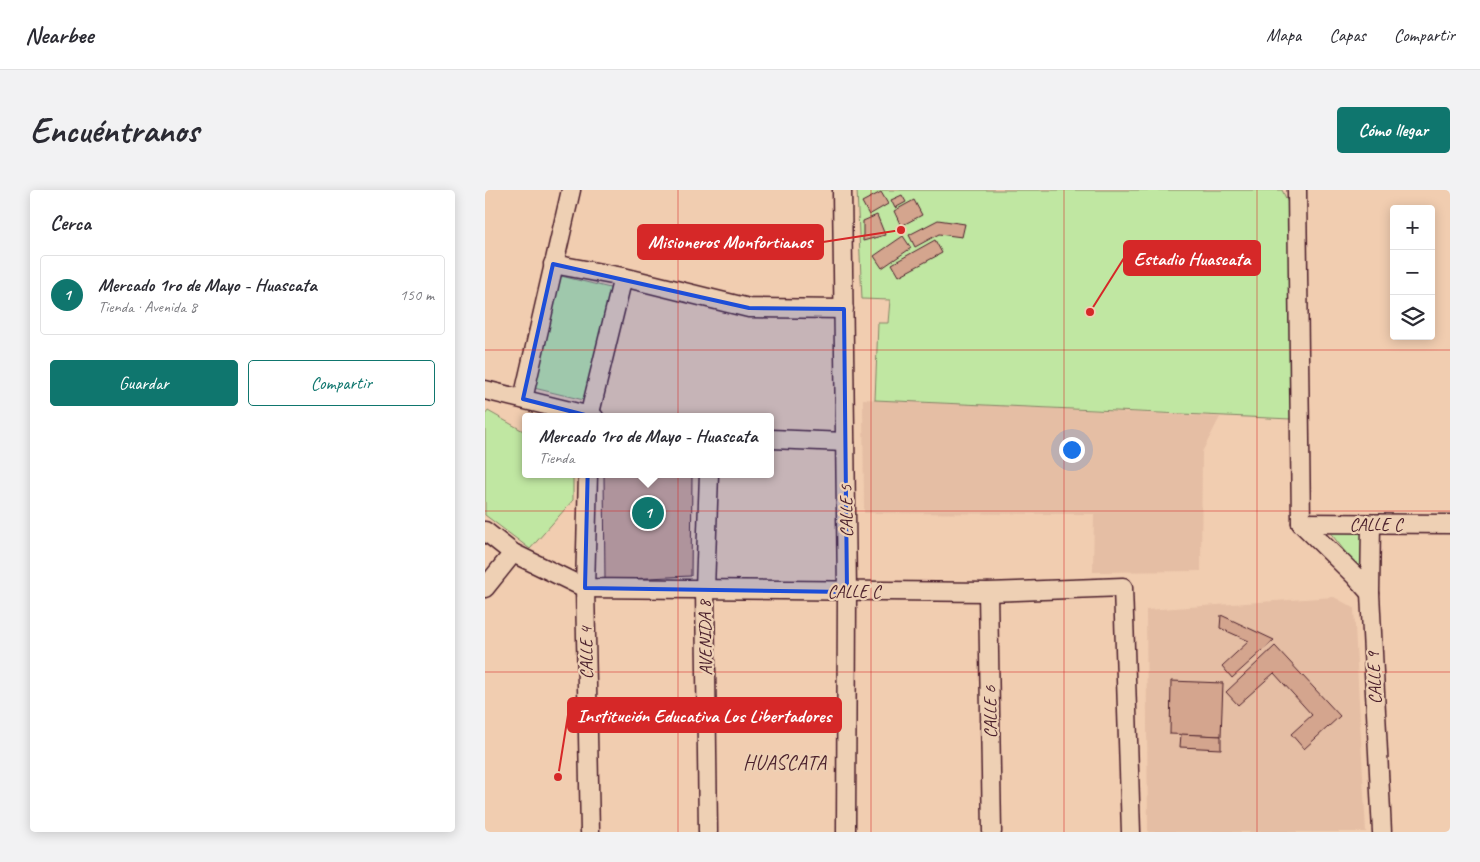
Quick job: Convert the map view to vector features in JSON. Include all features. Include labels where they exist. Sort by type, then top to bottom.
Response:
[{"type":"street","points":[[523,399],[571,190]]},
{"type":"street","name":"CALLE 5","points":[[842,190],[847,592],[847,832]]},
{"type":"street","points":[[1297,190],[1301,523],[1370,593]]},
{"type":"street","points":[[553,264],[623,277],[749,308],[843,308]]},
{"type":"street","points":[[592,413],[623,277]]},
{"type":"street","points":[[485,390],[579,413]]},
{"type":"street","points":[[774,439],[845,442]]},
{"type":"street","name":"CALLE 4","points":[[588,478],[585,588],[590,832]]},
{"type":"street","name":"AVENIDA 8","points":[[708,832],[705,589],[709,478]]},
{"type":"street","name":"CALLE C","points":[[1301,523],[1450,524]]},
{"type":"street","name":"CALLE 9","points":[[1371,524],[1370,593],[1381,832]]},
{"type":"street","points":[[485,531],[513,553],[585,588]]},
{"type":"street","points":[[485,588],[513,553]]},
{"type":"street","name":"CALLE C","points":[[585,588],[988,592],[1123,587],[1131,832]]},
{"type":"street","name":"CALLE 6","points":[[988,592],[992,832]]},
{"type":"highlighted area","points":[[553,264],[749,308],[844,309],[847,592],[585,588],[589,416],[523,399]]},
{"type":"shaded area","points":[[863,399],[1220,417],[1202,452],[1201,571],[1093,572],[1094,514],[864,513]]},
{"type":"shaded area","points":[[1334,597],[1354,608],[1366,832],[1148,832],[1146,610]]},
{"type":"green space","points":[[857,190],[1282,190],[1292,211],[1291,419],[875,400],[878,323],[888,323],[890,300],[862,299]]},
{"type":"green space","points":[[561,276],[614,289],[588,401],[534,388]]},
{"type":"green space","points":[[488,411],[522,430],[522,478],[573,478],[573,500],[530,549],[485,515],[485,415]]},
{"type":"green space","points":[[1329,531],[1364,531],[1360,571]]},
{"type":"building","points":[[881,192],[888,204],[869,215],[862,202]]},
{"type":"building","points":[[902,195],[906,202],[895,208],[891,200]]},
{"type":"building","points":[[914,200],[922,215],[901,226],[894,211]]},
{"type":"building","points":[[877,215],[885,235],[863,241],[863,221]]},
{"type":"building","points":[[938,220],[965,224],[962,237],[939,234],[915,247],[909,235]]},
{"type":"building","points":[[903,236],[911,248],[882,268],[874,256]]},
{"type":"building","points":[[935,240],[942,253],[899,276],[892,264]]},
{"type":"building","points":[[604,478],[692,478],[691,576],[605,580]]},
{"type":"building","points":[[1221,615],[1274,640],[1232,678],[1222,666],[1249,641],[1220,628]]},
{"type":"building","points":[[1275,646],[1340,716],[1304,749],[1291,734],[1312,715],[1274,673],[1238,705],[1226,692]]},
{"type":"building","points":[[1171,681],[1223,683],[1221,736],[1170,734]]},
{"type":"building","points":[[1181,734],[1221,736],[1221,749],[1180,747]]},
{"type":"place","name":"Misioneros Monfortianos","points":[[901,230]]},
{"type":"place","name":"Estadio Huascata","points":[[1090,312]]},
{"type":"place","name":"Mercado 1ro de Mayo - Huascata","points":[[648,513]]},
{"type":"place","name":"Institución Educativa Los Libertadores","points":[[558,777]]},
{"type":"district","name":"HUASCATA","points":[[785,762]]}]
